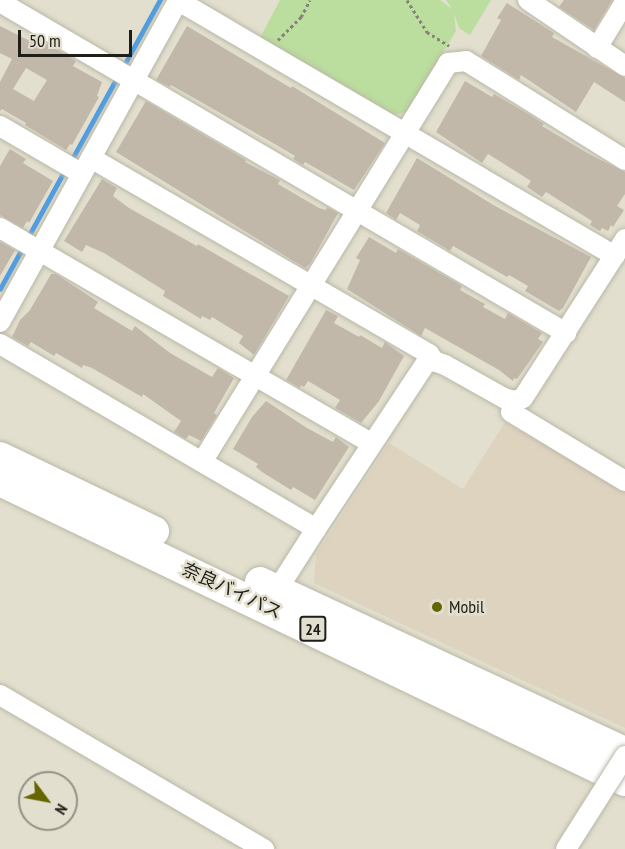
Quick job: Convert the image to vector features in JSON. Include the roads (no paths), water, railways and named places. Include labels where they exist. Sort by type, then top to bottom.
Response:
[{"type":"highway","name":"奈良バイパス","points":[[0,457],[625,754]]},
{"type":"highway","name":"奈良バイパス","points":[[0,481],[625,781]]},
{"type":"street","points":[[0,126],[87,166],[310,285],[429,354],[434,361],[514,401],[523,398],[530,391],[620,247],[404,133],[178,0],[87,166],[0,322]]},
{"type":"street","points":[[0,2],[567,333]]},
{"type":"street","points":[[597,48],[625,2]]},
{"type":"street","points":[[536,3],[625,66]]},
{"type":"street","points":[[202,462],[448,63],[466,62],[625,160]]},
{"type":"street","points":[[0,228],[371,443]]},
{"type":"street","points":[[0,344],[316,529]]},
{"type":"street","points":[[277,590],[419,371],[426,363],[434,361]]},
{"type":"street","points":[[514,401],[511,412],[625,481]]},
{"type":"street","points":[[0,695],[264,849]]},
{"type":"street","points":[[566,849],[625,754]]},
{"type":"waterway","points":[[122,69],[160,0]]},
{"type":"waterway","points":[[71,161],[118,76]]},
{"type":"waterway","points":[[27,239],[65,170]]},
{"type":"waterway","points":[[0,289],[23,247]]},
{"type":"place","name":"Mobil","points":[[437,607]]}]
